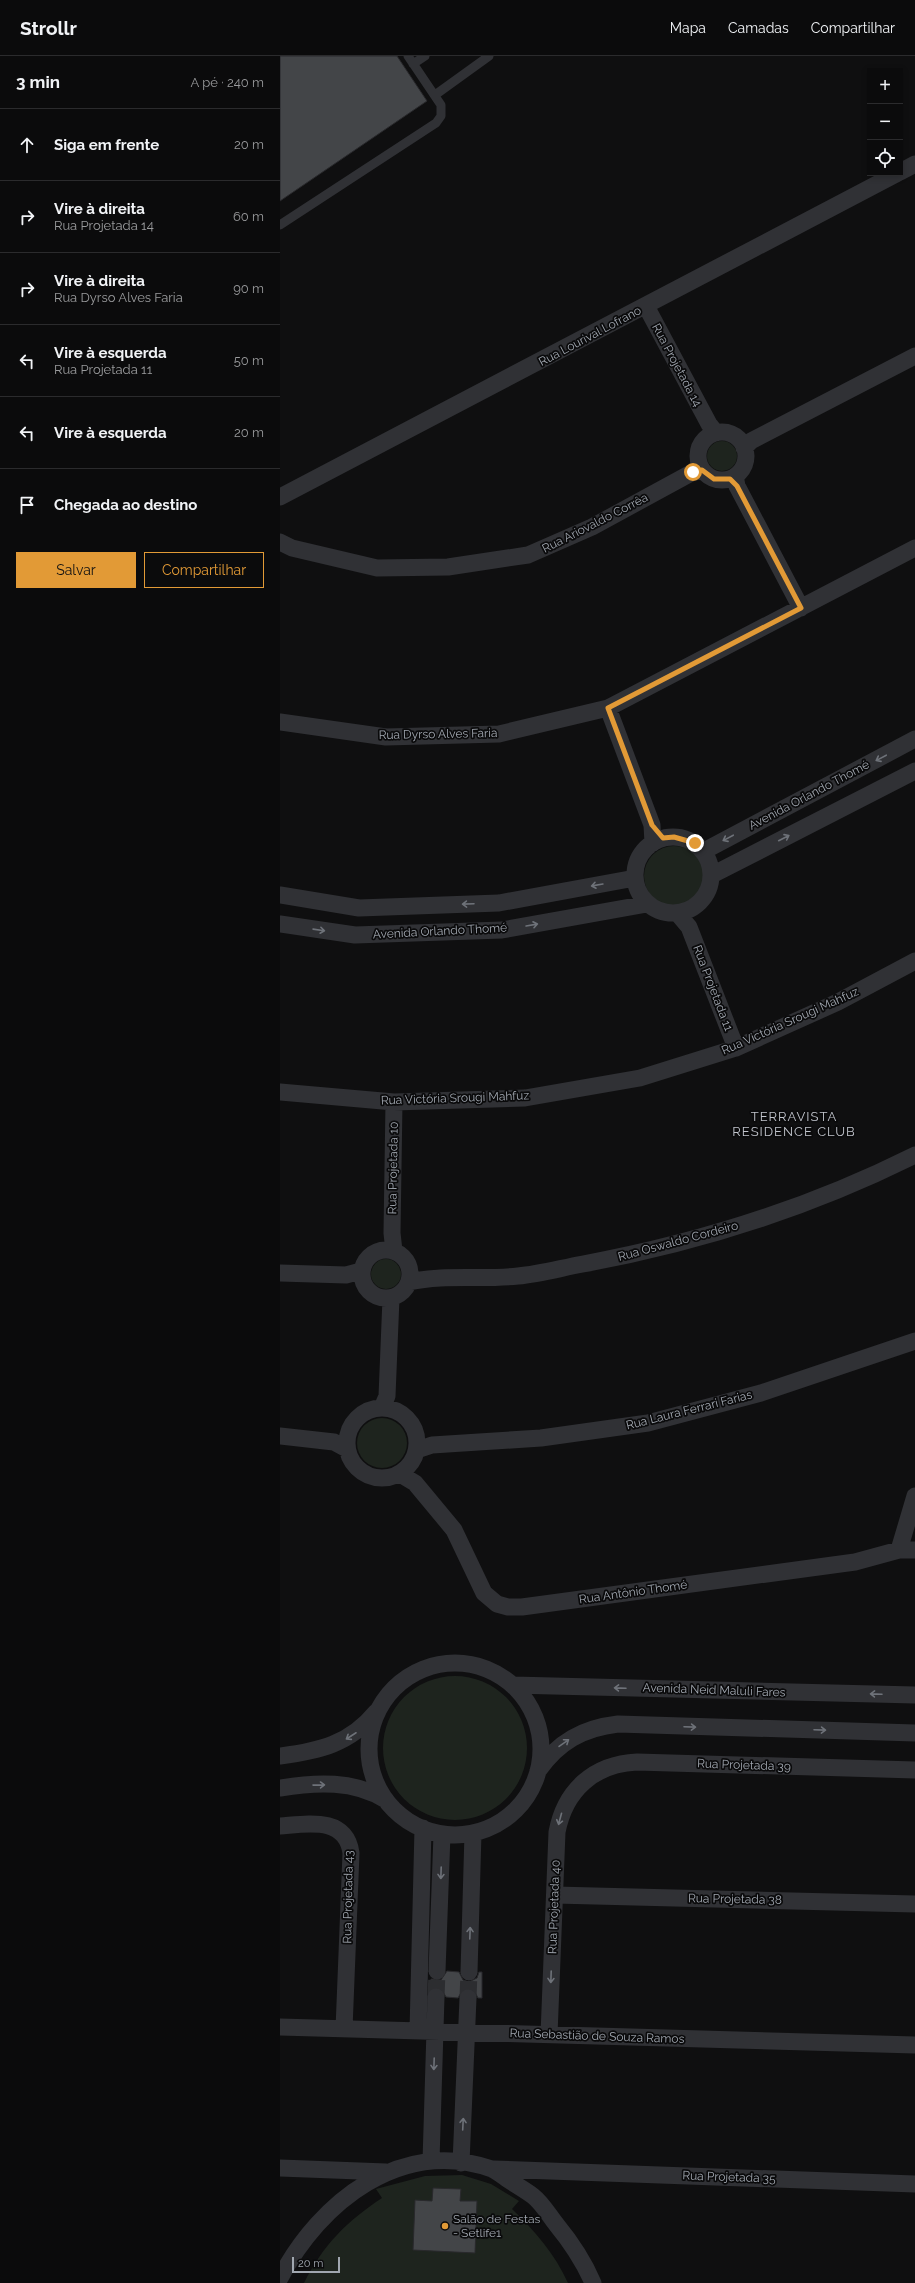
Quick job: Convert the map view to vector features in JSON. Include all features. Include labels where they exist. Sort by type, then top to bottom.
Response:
[{"type":"street","name":"Rua Lourival Lofrano","points":[[903,171],[915,164]]},
{"type":"street","name":"Rua Lourival Lofrano","points":[[280,497],[893,176]]},
{"type":"street","name":"Rua Projetada 14","points":[[646,306],[711,431]]},
{"type":"street","points":[[745,444],[915,356]]},
{"type":"street","points":[[734,480],[714,479],[698,468],[699,448],[711,431],[730,434],[745,444]]},
{"type":"street","points":[[734,480],[744,464],[745,444]]},
{"type":"street","name":"Rua Ariovaldo Corrêa","points":[[280,542],[292,548],[378,568],[448,567],[528,555],[592,527],[698,468]]},
{"type":"street","points":[[734,480],[801,608]]},
{"type":"street","name":"Rua Dyrso Alves Faria","points":[[280,722],[386,737],[500,734],[608,708],[915,548]]},
{"type":"street","points":[[608,708],[658,840]]},
{"type":"street","name":"Avenida Orlando Thomé","points":[[704,851],[915,740]]},
{"type":"street","points":[[712,875],[915,771]]},
{"type":"street","points":[[674,837],[685,838],[695,843],[704,851],[710,862],[712,875],[711,886],[706,896],[686,917],[656,910],[647,904],[639,892],[635,878],[639,858],[658,840],[674,837]]},
{"type":"street","name":"Avenida Orlando Thomé","points":[[280,895],[359,908],[499,903],[635,878]]},
{"type":"street","name":"Avenida Orlando Thomé","points":[[280,924],[354,935],[502,930],[647,904]]},
{"type":"street","name":"Rua Projetada 11","points":[[686,917],[736,1048]]},
{"type":"street","name":"Rua Victória Srougi Mahfuz","points":[[280,1092],[394,1102],[525,1098],[640,1078],[736,1048],[838,1002],[915,961]]},
{"type":"street","name":"Rua Projetada 10","points":[[389,1250],[392,1233],[394,1102]]},
{"type":"street","name":"Rua Oswaldo Cordeiro","points":[[410,1277],[517,1276],[642,1253],[769,1216],[915,1155]]},
{"type":"street","points":[[356,1275],[369,1256],[389,1250],[403,1256],[408,1263],[410,1277],[399,1295],[387,1304]]},
{"type":"street","points":[[280,1273],[356,1275]]},
{"type":"street","points":[[356,1275],[369,1292],[387,1304]]},
{"type":"street","points":[[386,1404],[387,1304]]},
{"type":"street","name":"Rua Laura Ferrari Farias","points":[[415,1454],[648,1423],[761,1393],[915,1341]]},
{"type":"street","points":[[343,1443],[356,1420],[372,1409],[386,1404]]},
{"type":"street","points":[[343,1443],[356,1466],[367,1475],[381,1478],[415,1454],[415,1429],[405,1416],[386,1404]]},
{"type":"street","points":[[280,1436],[343,1443]]},
{"type":"street","name":"Rua Antônio Thomé","points":[[415,1454],[415,1483],[454,1530],[484,1593],[497,1604],[508,1607],[522,1607],[855,1562],[907,1550]]},
{"type":"street","points":[[907,1550],[915,1496]]},
{"type":"street","points":[[280,1756],[324,1749],[340,1743],[368,1722],[393,1690],[411,1675],[440,1664],[455,1662],[478,1666],[500,1675],[513,1685],[523,1696],[537,1724],[540,1740],[538,1771]]},
{"type":"street","name":"Avenida Neid Maluli Fares","points":[[513,1685],[915,1696]]},
{"type":"street","points":[[379,1709],[370,1739],[370,1755],[372,1771],[386,1800],[396,1812],[423,1828],[442,1834],[473,1833],[495,1826],[514,1811],[524,1799],[538,1771],[547,1758],[568,1740],[586,1730],[602,1726],[618,1724],[913,1734]]},
{"type":"street","name":"Rua Projetada 39","points":[[579,1786],[599,1770],[624,1762],[915,1770]]},
{"type":"street","points":[[280,1788],[298,1785],[349,1785],[375,1792],[386,1800]]},
{"type":"street","name":"Rua Projetada 40","points":[[549,2035],[560,1819],[564,1807],[579,1786]]},
{"type":"street","name":"Rua Projetada 43","points":[[280,1826],[327,1824],[340,1831],[349,1843],[351,1853],[344,2029]]},
{"type":"street","points":[[418,2031],[423,1828]]},
{"type":"street","points":[[469,1972],[473,1833]]},
{"type":"street","points":[[437,1971],[442,1834]]},
{"type":"street","name":"Rua Projetada 38","points":[[555,1895],[915,1904]]},
{"type":"street","points":[[431,2161],[436,1997]]},
{"type":"street","points":[[461,2163],[468,1998]]},
{"type":"street","name":"Rua Sebastião de Souza Ramos","points":[[280,2027],[915,2045]]},
{"type":"street","points":[[280,2168],[386,2172],[431,2161],[461,2163],[493,2170],[534,2197],[563,2233],[588,2272],[593,2283]]},
{"type":"street","name":"Rua Projetada 35","points":[[493,2170],[915,2184]]},
{"type":"street","points":[[344,2171],[352,2191]]},
{"type":"street","points":[[534,2197],[544,2171]]},
{"type":"street","points":[[280,2278],[292,2254],[329,2211],[352,2191],[386,2172]]},
{"type":"lane","points":[[280,225],[436,123],[441,116],[442,105],[411,60],[425,56]]},
{"type":"lane","points":[[435,95],[489,56]]},
{"type":"shaded area","points":[[722,441],[733,445],[737,456],[733,467],[722,471],[711,467],[707,456],[711,445]]},
{"type":"shaded area","points":[[668,846],[680,846],[691,851],[699,859],[704,870],[702,888],[691,901],[680,906],[668,906],[657,901],[649,893],[644,882],[644,870],[649,859],[657,851]]},
{"type":"shaded area","points":[[386,1259],[392,1260],[400,1268],[400,1280],[392,1288],[386,1289],[380,1288],[372,1280],[371,1274],[372,1268],[380,1260]]},
{"type":"shaded area","points":[[377,1418],[387,1418],[400,1425],[407,1438],[407,1448],[400,1461],[387,1468],[377,1468],[368,1464],[361,1457],[357,1448],[357,1438],[361,1429],[368,1422]]},
{"type":"shaded area","points":[[448,1676],[462,1676],[489,1684],[501,1692],[511,1702],[522,1720],[526,1734],[526,1762],[522,1776],[511,1794],[501,1804],[483,1815],[462,1820],[448,1820],[421,1812],[409,1804],[399,1794],[388,1776],[383,1755],[383,1741],[391,1714],[399,1702],[409,1692],[427,1681]]},
{"type":"shaded area","points":[[462,2175],[491,2184],[519,2201],[512,2209],[544,2243],[563,2272],[568,2283],[304,2283],[319,2257],[337,2235],[347,2225],[382,2198],[376,2189],[425,2176]],"holes":[[[433,2188],[461,2189],[460,2201],[477,2201],[475,2253],[413,2250],[415,2200],[432,2201]]]},
{"type":"building","points":[[280,56],[397,56],[427,101],[280,201]]},
{"type":"building","points":[[447,1971],[459,1972],[463,1980],[469,1982],[477,1978],[479,1972],[482,1972],[482,1998],[478,1998],[474,1990],[469,1988],[463,1989],[458,1998],[446,1997],[441,1988],[431,1988],[431,1979],[441,1980]]},
{"type":"building","name":"Salão de Festas - Setlife1","points":[[433,2188],[461,2189],[460,2201],[477,2201],[475,2253],[413,2250],[415,2200],[432,2201]]},
{"type":"tunnel","points":[[436,1997],[437,1971]]},
{"type":"tunnel","points":[[468,1998],[469,1972]]},
{"type":"place","name":"Salão de Festas - Setlife1","points":[[445,2226]]},
{"type":"district","name":"TERRAVISTA RESIDENCE CLUB","points":[[794,1124]]},
{"type":"route","points":[[693,472],[702,470],[714,479],[730,479],[737,486],[801,608],[608,708],[652,825],[663,838],[685,838],[695,843]]}]
